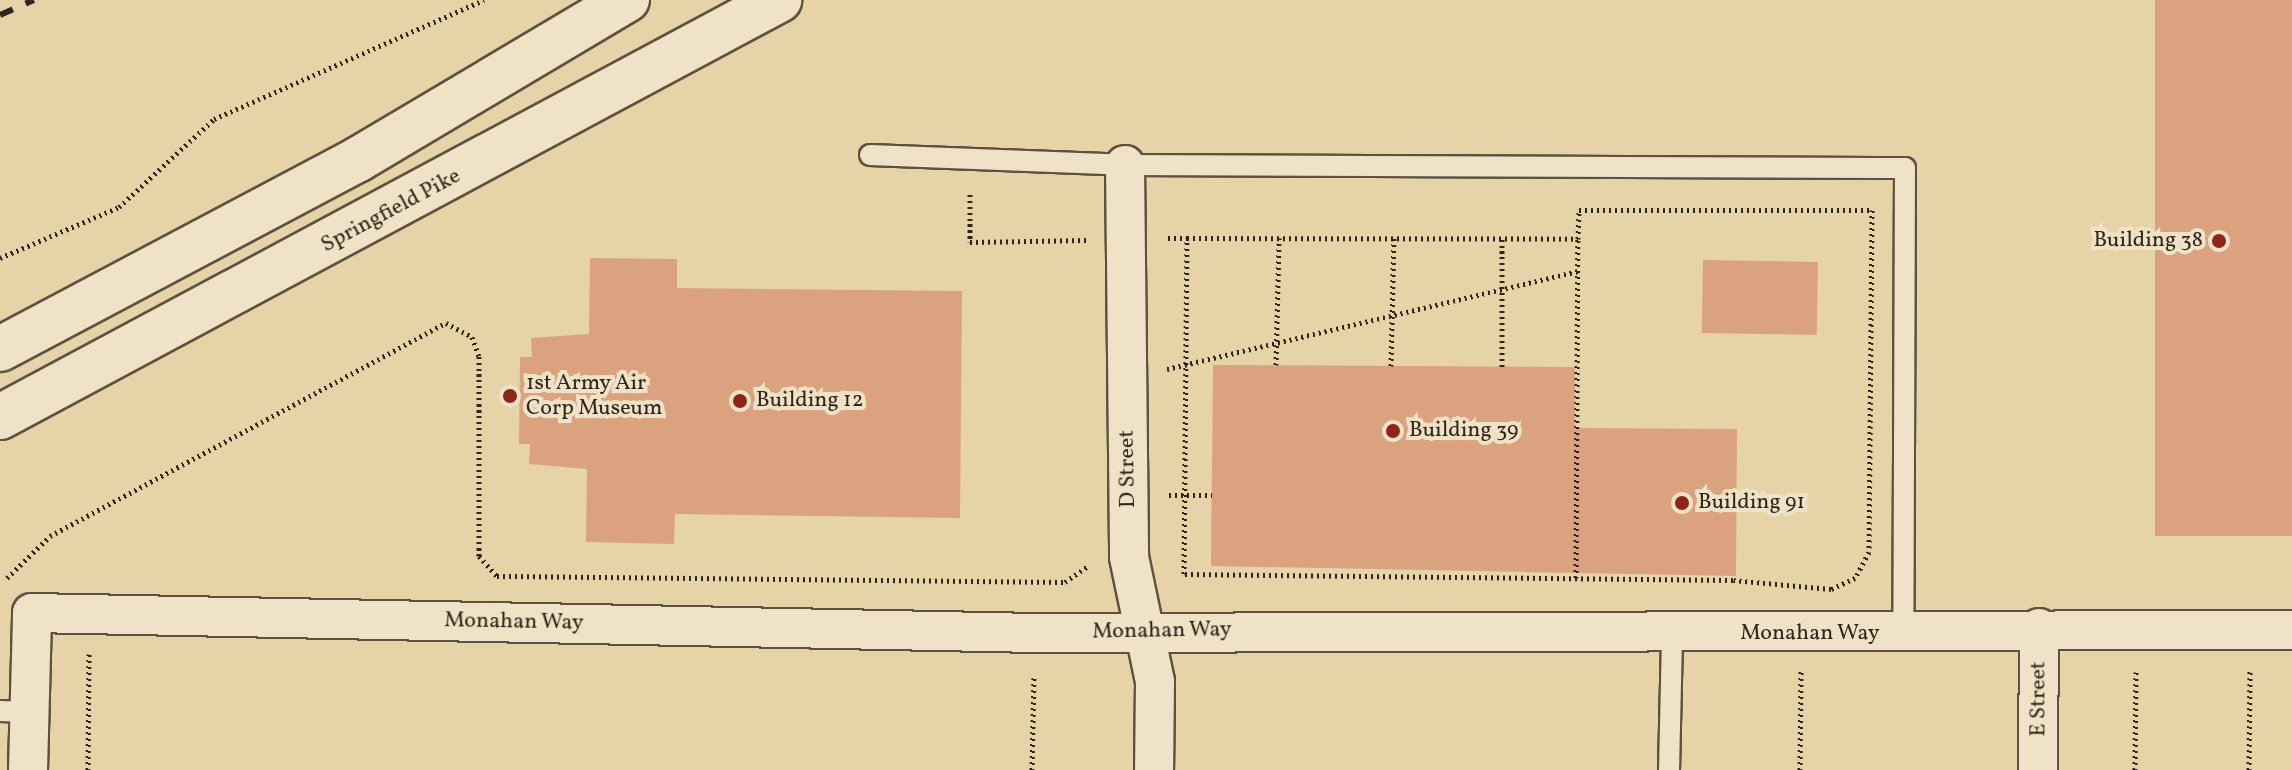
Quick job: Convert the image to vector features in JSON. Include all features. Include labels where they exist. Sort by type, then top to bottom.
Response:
[{"type":"main road","points":[[0,349],[357,160],[627,0]]},
{"type":"main road","name":"Springfield Pike","points":[[0,417],[779,0]]},
{"type":"street","name":"D Street","points":[[1125,165],[1109,248],[1127,379],[1129,557],[1155,681],[1154,770]]},
{"type":"street","name":"Monahan Way","points":[[15,712],[32,613],[1145,629],[1903,635],[2039,628],[2292,630]]},
{"type":"street","name":"E Street","points":[[2038,770],[2039,628]]},
{"type":"street","points":[[15,712],[28,770]]},
{"type":"lane","points":[[870,155],[1125,165],[1905,168],[1903,635]]},
{"type":"lane","points":[[1669,770],[1672,633]]},
{"type":"path","points":[[0,258],[119,207],[214,119],[484,0]]},
{"type":"path","points":[[970,194],[970,242],[1093,240],[1109,248],[1187,238],[1578,239]]},
{"type":"path","points":[[1187,238],[1184,574],[1576,578],[1831,589],[1855,578],[1869,552],[1872,210],[1579,210],[1576,578]]},
{"type":"path","points":[[1276,365],[1279,238]]},
{"type":"path","points":[[1391,366],[1394,238]]},
{"type":"path","points":[[1502,239],[1502,367]]},
{"type":"path","points":[[1127,379],[1502,285],[1578,271]]},
{"type":"path","points":[[0,589],[50,536],[446,323],[472,337],[479,356],[479,556],[497,576],[1065,582],[1083,574],[1094,555]]},
{"type":"path","points":[[1032,770],[1034,658]]},
{"type":"path","points":[[1800,770],[1801,664]]},
{"type":"path","points":[[2135,770],[2136,667]]},
{"type":"path","points":[[2249,770],[2250,668]]},
{"type":"building","name":"Building 38","points":[[2155,0],[2292,0],[2292,536],[2155,536]]},
{"type":"building","name":"Building 12","points":[[590,258],[677,259],[677,288],[962,291],[960,518],[675,514],[674,544],[586,542],[587,469],[529,464],[530,444],[519,444],[520,357],[532,357],[531,338],[589,334]]},
{"type":"building","points":[[1703,260],[1818,262],[1817,335],[1702,333]]},
{"type":"building","name":"Building 39","points":[[1213,365],[1575,367],[1575,428],[1737,429],[1736,576],[1211,566]]},
{"type":"railway","points":[[0,15],[34,0]]},
{"type":"place","name":"Building 38","points":[[2219,241]]},
{"type":"place","name":"1st Army Air Corp Museum","points":[[510,396]]},
{"type":"place","name":"Building 12","points":[[740,401]]},
{"type":"place","name":"Building 39","points":[[1393,431]]},
{"type":"place","name":"Building 91","points":[[1682,503]]}]
